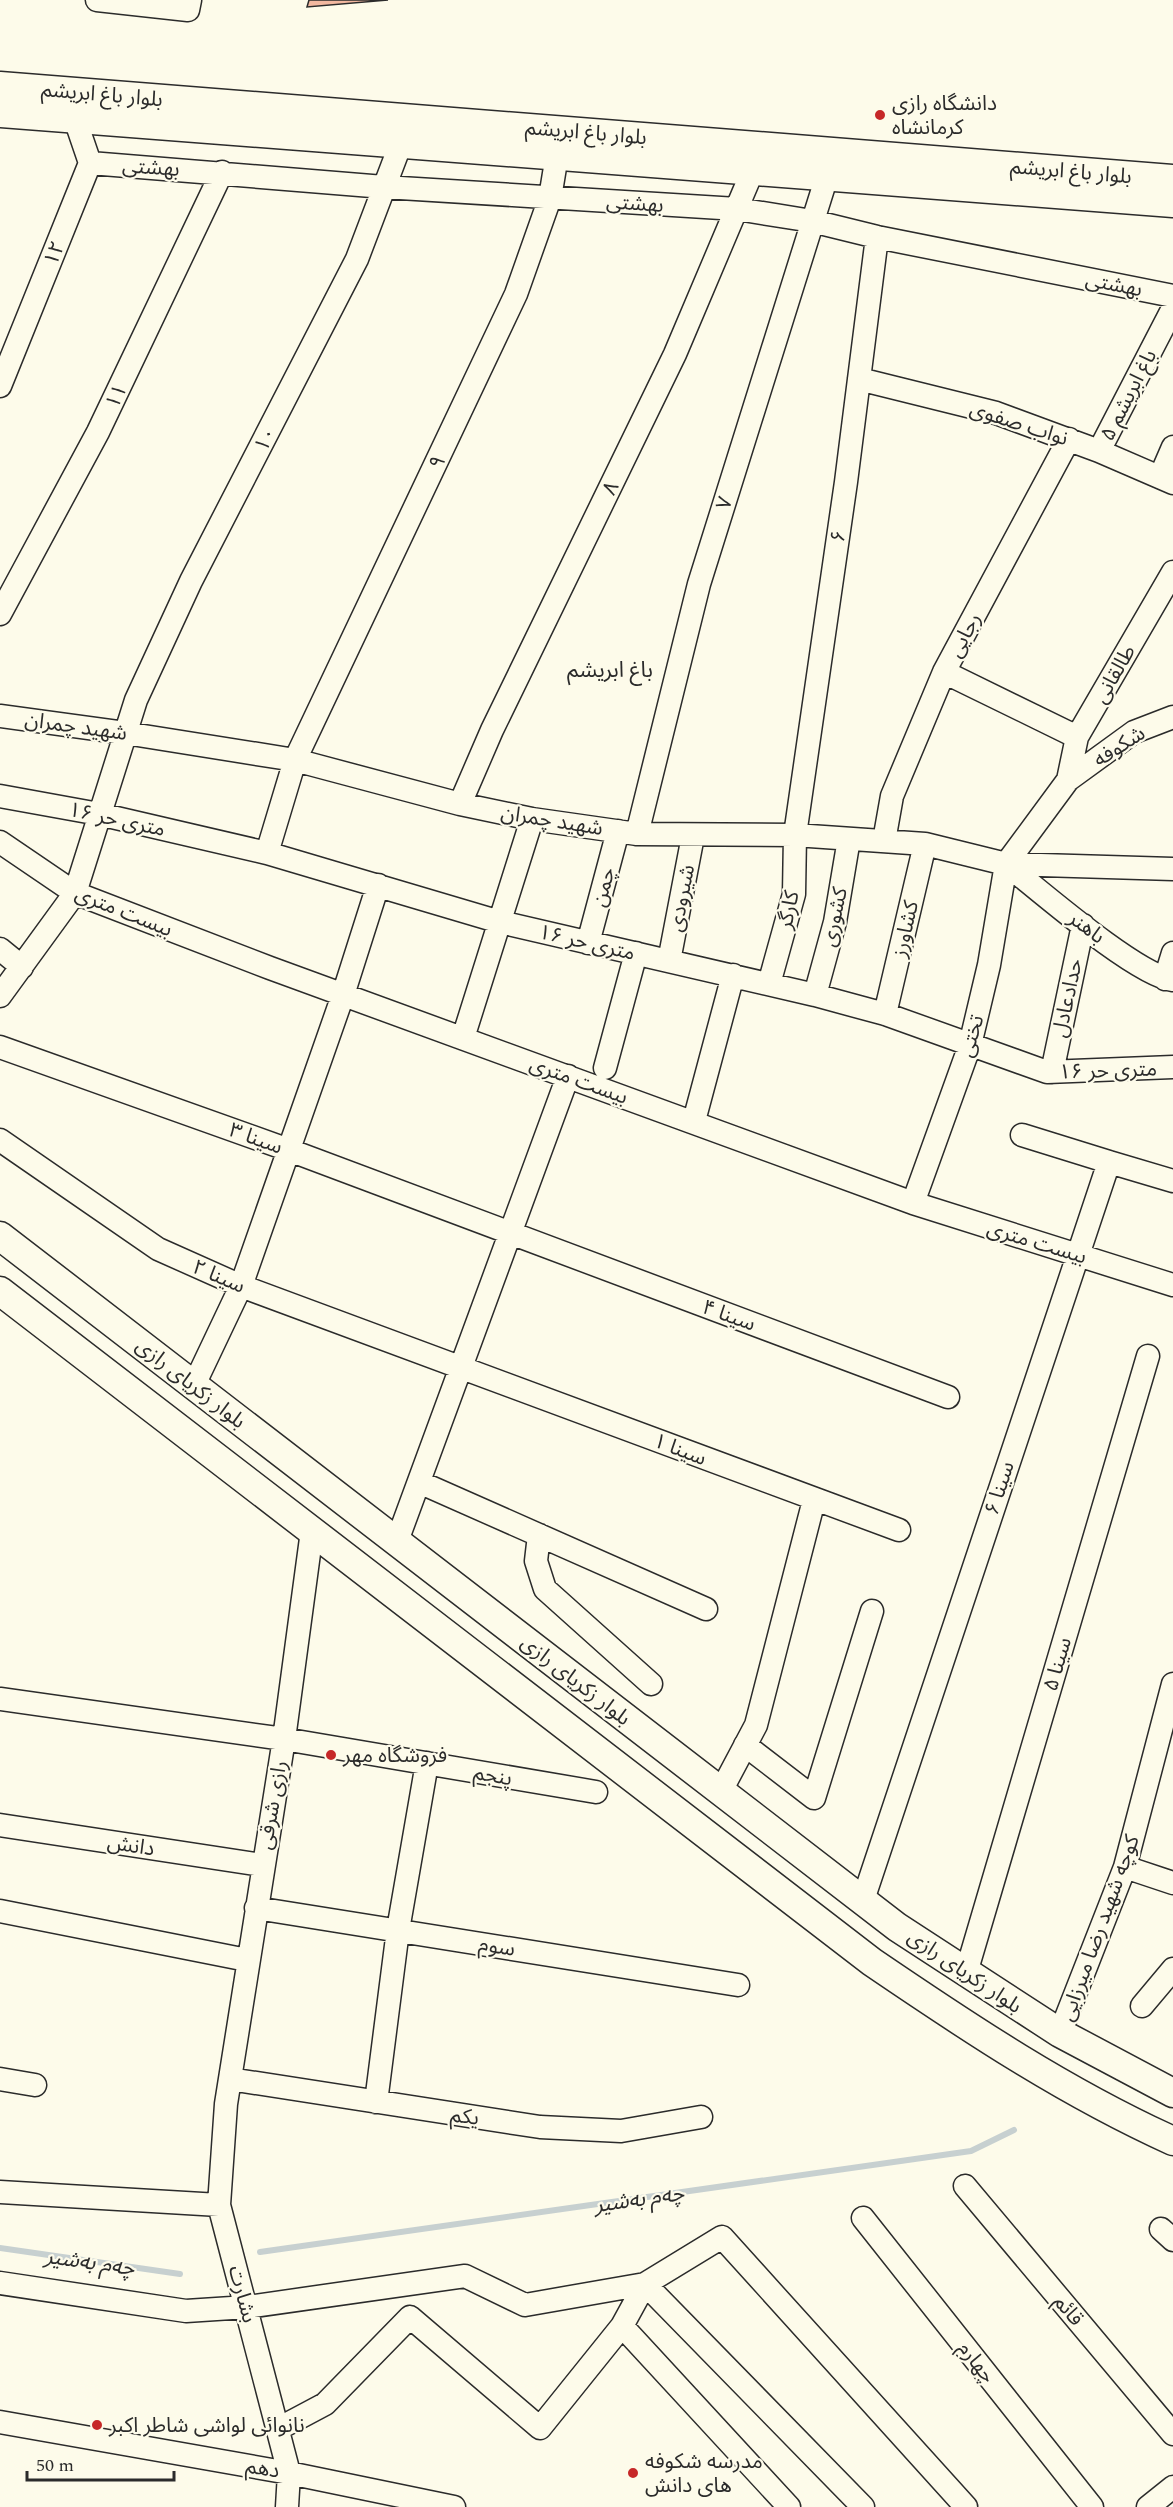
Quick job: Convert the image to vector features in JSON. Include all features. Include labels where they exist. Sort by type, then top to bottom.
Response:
[{"type":"main road","name":"بلوار باغ ابریشم","points":[[3,95],[60,109],[401,144],[1173,203]]},
{"type":"main road","name":"بلوار باغ ابریشم","points":[[60,109],[1173,178]]},
{"type":"main road","name":"بلوار زکریای رازی","points":[[0,1236],[863,1900],[966,1973],[1060,2033],[1166,2087]]},
{"type":"main road","name":"بلوار زکریای رازی","points":[[0,1291],[872,1962],[984,2038],[1111,2113],[1173,2141]]},
{"type":"main road","points":[[312,1531],[339,1498]]},
{"type":"street","points":[[97,0],[188,10],[190,0]]},
{"type":"street","points":[[60,109],[90,163]]},
{"type":"street","name":"۱۰","points":[[0,996],[75,893],[136,700],[191,581],[357,259],[401,144]]},
{"type":"street","name":"۹","points":[[267,853],[295,760],[516,294],[550,198],[557,155]]},
{"type":"street","name":"بهشتی","points":[[90,163],[384,187],[737,209],[812,221],[877,237],[1173,296]]},
{"type":"street","name":"۱۲","points":[[0,386],[90,163]]},
{"type":"street","name":"۸","points":[[460,804],[492,730],[675,354],[753,170]]},
{"type":"street","name":"۱۱","points":[[0,614],[98,432],[222,172]]},
{"type":"street","name":"۷","points":[[627,833],[699,584],[827,176]]},
{"type":"street","name":"۶","points":[[795,835],[877,237]]},
{"type":"street","name":"باغ ابریشم ۵","points":[[1099,451],[1173,308]]},
{"type":"street","name":"نواب صفوی","points":[[859,379],[996,413],[1069,439],[1166,480]]},
{"type":"street","name":"رجایی","points":[[884,841],[892,796],[944,672],[1069,439]]},
{"type":"street","points":[[1166,480],[1173,447]]},
{"type":"street","name":"طالقانی","points":[[1068,780],[1077,737],[1173,572]]},
{"type":"street","points":[[944,672],[1077,737]]},
{"type":"street","name":"شهید چمران","points":[[0,716],[295,760],[460,804],[532,819],[627,833],[693,836],[795,835],[925,844],[1006,864]]},
{"type":"street","name":"شکوفه","points":[[1068,780],[1134,732],[1173,717]]},
{"type":"street","points":[[1006,864],[1068,780]]},
{"type":"street","name":"۱۶ متری حر","points":[[0,796],[99,814],[267,853],[500,922],[815,995],[885,1014],[1052,1072],[1173,1067]]},
{"type":"street","points":[[463,1038],[532,819]]},
{"type":"street","name":"چمن","points":[[588,943],[627,833]]},
{"type":"street","name":"کارگر","points":[[769,984],[794,894],[795,835]]},
{"type":"street","name":"شیرودی","points":[[669,961],[693,836]]},
{"type":"street","name":"کشوری","points":[[815,995],[835,922],[849,839]]},
{"type":"street","name":"بیست متری","points":[[0,842],[75,893],[343,995],[694,1120],[914,1203],[1173,1285]]},
{"type":"street","name":"کشاورز","points":[[885,1014],[925,844]]},
{"type":"street","points":[[1006,864],[1173,869]]},
{"type":"street","name":"باهنر","points":[[1006,864],[1133,961],[1169,980]]},
{"type":"street","name":"تختی","points":[[914,1203],[970,1045],[989,965],[1006,864]]},
{"type":"street","points":[[194,1385],[241,1286],[343,995],[378,885]]},
{"type":"street","name":"حدادعادل","points":[[1052,1072],[1083,925]]},
{"type":"street","points":[[0,949],[22,967]]},
{"type":"street","points":[[605,1068],[636,953]]},
{"type":"street","points":[[1169,980],[1173,953]]},
{"type":"street","points":[[694,1120],[733,975]]},
{"type":"street","name":"سینا ۳","points":[[0,1047],[289,1150],[509,1234]]},
{"type":"street","points":[[397,1541],[568,1076]]},
{"type":"street","points":[[1022,1135],[1173,1181]]},
{"type":"street","name":"سینا ۲","points":[[0,1140],[158,1249],[241,1286],[461,1367]]},
{"type":"street","name":"سینا ۶","points":[[863,1900],[1109,1162]]},
{"type":"street","name":"سینا ۴","points":[[509,1234],[948,1397]]},
{"type":"street","name":"سینا ۵","points":[[966,1973],[1148,1356]]},
{"type":"street","name":"۱ سینا","points":[[461,1367],[899,1530]]},
{"type":"street","points":[[419,1482],[706,1609]]},
{"type":"street","points":[[721,1791],[756,1725],[814,1500]]},
{"type":"street","name":"رازی شرقی","points":[[230,2079],[262,1865],[284,1739],[312,1531]]},
{"type":"street","points":[[539,1535],[536,1561],[545,1589],[651,1684]]},
{"type":"street","points":[[745,1745],[814,1798],[872,1611]]},
{"type":"street","name":"کوچه شهید رضا میرزایی","points":[[1060,2033],[1125,1867],[1173,1684]]},
{"type":"street","name":"پنجم","points":[[0,1699],[284,1739],[597,1792]]},
{"type":"street","points":[[376,2102],[398,1930],[427,1763]]},
{"type":"street","name":"دانش","points":[[0,1825],[262,1865]]},
{"type":"street","points":[[1125,1867],[1173,1883]]},
{"type":"street","name":"سوم","points":[[256,1908],[738,1985]]},
{"type":"street","points":[[0,1911],[247,1960]]},
{"type":"street","points":[[1142,2006],[1173,1969]]},
{"type":"street","points":[[0,2079],[34,2085]]},
{"type":"street","name":"یکم","points":[[230,2079],[540,2127],[621,2131],[701,2116]]},
{"type":"street","name":"بشارت","points":[[230,2079],[219,2205],[248,2307],[289,2473],[287,2507]]},
{"type":"street","name":"قائم","points":[[965,2186],[1173,2434]]},
{"type":"street","points":[[0,2192],[219,2205]]},
{"type":"street","name":"چهارم","points":[[863,2218],[1092,2507]]},
{"type":"street","points":[[0,2283],[186,2311],[248,2307],[465,2276],[525,2305],[645,2284],[722,2237],[966,2507]]},
{"type":"street","points":[[278,2429],[324,2404],[410,2318],[540,2428],[622,2326],[645,2284]]},
{"type":"street","points":[[645,2284],[863,2507]]},
{"type":"street","points":[[622,2326],[789,2507]]},
{"type":"street","name":"دهم","points":[[0,2422],[289,2473],[454,2507]]},
{"type":"street","points":[[1148,2507],[1173,2487]]},
{"type":"building","points":[[309,0],[388,0],[307,7]]},
{"type":"waterway","name":"چەم بەشیر","points":[[260,2252],[971,2151],[1014,2130]]},
{"type":"waterway","name":"چەم بەشیر","points":[[0,2248],[180,2274]]},
{"type":"place","name":"دانشگاه رازی کرمانشاه","points":[[880,115]]},
{"type":"place","name":"فروشگاه مهر","points":[[331,1755]]},
{"type":"place","name":"نانوائی لواشی شاطر اکبر","points":[[97,2425]]},
{"type":"place","name":"مدرسه شکوفه های دانش","points":[[633,2473]]},
{"type":"district","name":"باغ ابریشم","points":[[610,669]]}]
